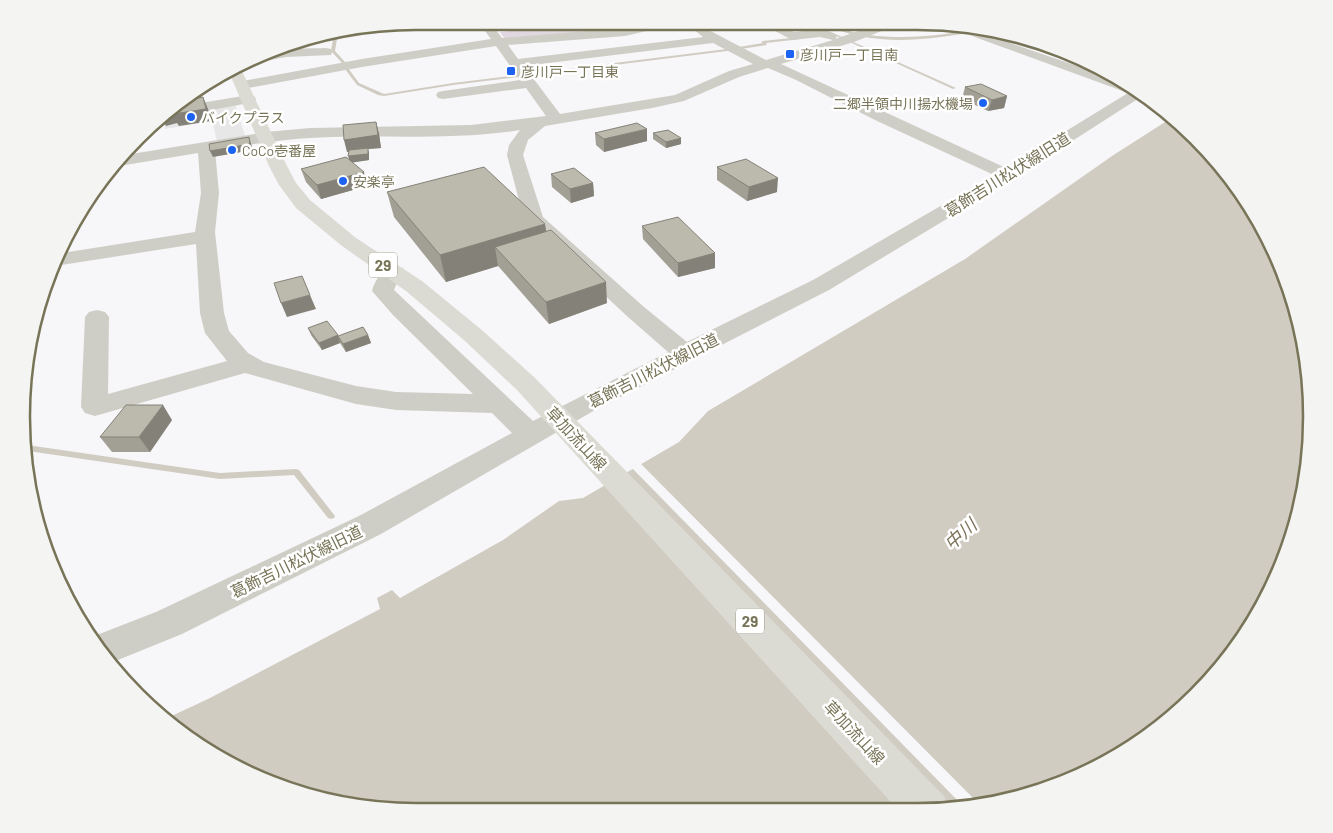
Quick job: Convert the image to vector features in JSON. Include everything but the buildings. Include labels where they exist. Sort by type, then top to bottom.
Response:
[{"type":"main road","name":"草加流山線","points":[[242,84],[288,184],[303,204],[349,242],[395,273],[474,336],[526,384],[921,803]]},
{"type":"street","points":[[490,30],[522,73],[548,122]]},
{"type":"street","points":[[186,107],[242,84],[362,63],[498,42],[635,30]]},
{"type":"street","points":[[700,30],[767,65],[799,76],[882,118],[1007,175]]},
{"type":"street","points":[[780,30],[792,36],[821,33],[839,42]]},
{"type":"street","points":[[128,159],[266,137],[310,133],[471,130],[548,122],[679,98],[729,76],[873,30]]},
{"type":"street","points":[[970,34],[1108,81]]},
{"type":"street","points":[[466,80],[522,73],[715,39]]},
{"type":"street","points":[[281,55],[326,52]]},
{"type":"street","points":[[1045,59],[1056,56]]},
{"type":"street","points":[[443,94],[486,89],[522,73]]},
{"type":"street","points":[[486,89],[508,127]]},
{"type":"street","name":"葛飾吉川松伏線旧道","points":[[107,648],[169,623],[370,525],[530,434],[565,425],[686,354],[821,285],[1007,175],[1133,96]]},
{"type":"street","points":[[548,122],[523,134],[515,149],[515,155],[534,219],[636,312],[686,354]]},
{"type":"street","points":[[206,146],[210,193],[205,236],[212,313],[217,333],[244,363],[356,396],[396,401],[500,404]]},
{"type":"street","points":[[64,259],[205,236]]},
{"type":"street","points":[[395,273],[385,283],[383,291],[530,434]]},
{"type":"street","points":[[98,317],[95,358],[95,407],[230,370],[244,363]]},
{"type":"shaded area","points":[[518,30],[626,31],[505,39],[500,32]]},
{"type":"shaded area","points":[[235,104],[245,136],[217,141],[212,121],[165,129],[164,124],[173,117]]},
{"type":"water","name":"中川","points":[[1166,122],[1190,143],[1223,181],[1251,223],[1274,269],[1282,292],[1296,341],[1300,366],[1303,416],[1300,467],[1290,517],[1274,564],[1251,610],[1223,652],[1190,690],[1152,723],[1110,751],[1064,774],[1017,790],[967,800],[942,802],[416,803],[366,800],[341,796],[316,790],[269,774],[223,751],[172,716],[208,699],[380,609],[377,598],[392,590],[400,598],[503,540],[559,501],[583,498],[679,442],[708,411],[965,259],[1112,156]]},
{"type":"pier","points":[[639,462],[974,799],[958,801],[631,467]]},
{"type":"waterway","points":[[824,30],[954,88]]},
{"type":"waterway","points":[[843,30],[865,36],[904,39],[963,33]]},
{"type":"waterway","points":[[347,69],[358,84],[384,95],[453,84],[727,50],[766,44],[763,42],[800,38]]},
{"type":"waterway","points":[[335,39],[333,51],[344,63]]},
{"type":"waterway","points":[[32,449],[220,476],[296,472],[331,516]]},
{"type":"place","name":"彦川戸一丁目南","points":[[790,54]]},
{"type":"place","name":"彦川戸一丁目東","points":[[511,71]]},
{"type":"place","name":"二郷半領中川揚水機場","points":[[983,103]]},
{"type":"place","name":"バイクプラス","points":[[191,117]]},
{"type":"place","name":"CoCo壱番屋","points":[[232,150]]},
{"type":"place","name":"安楽亭","points":[[343,181]]}]
